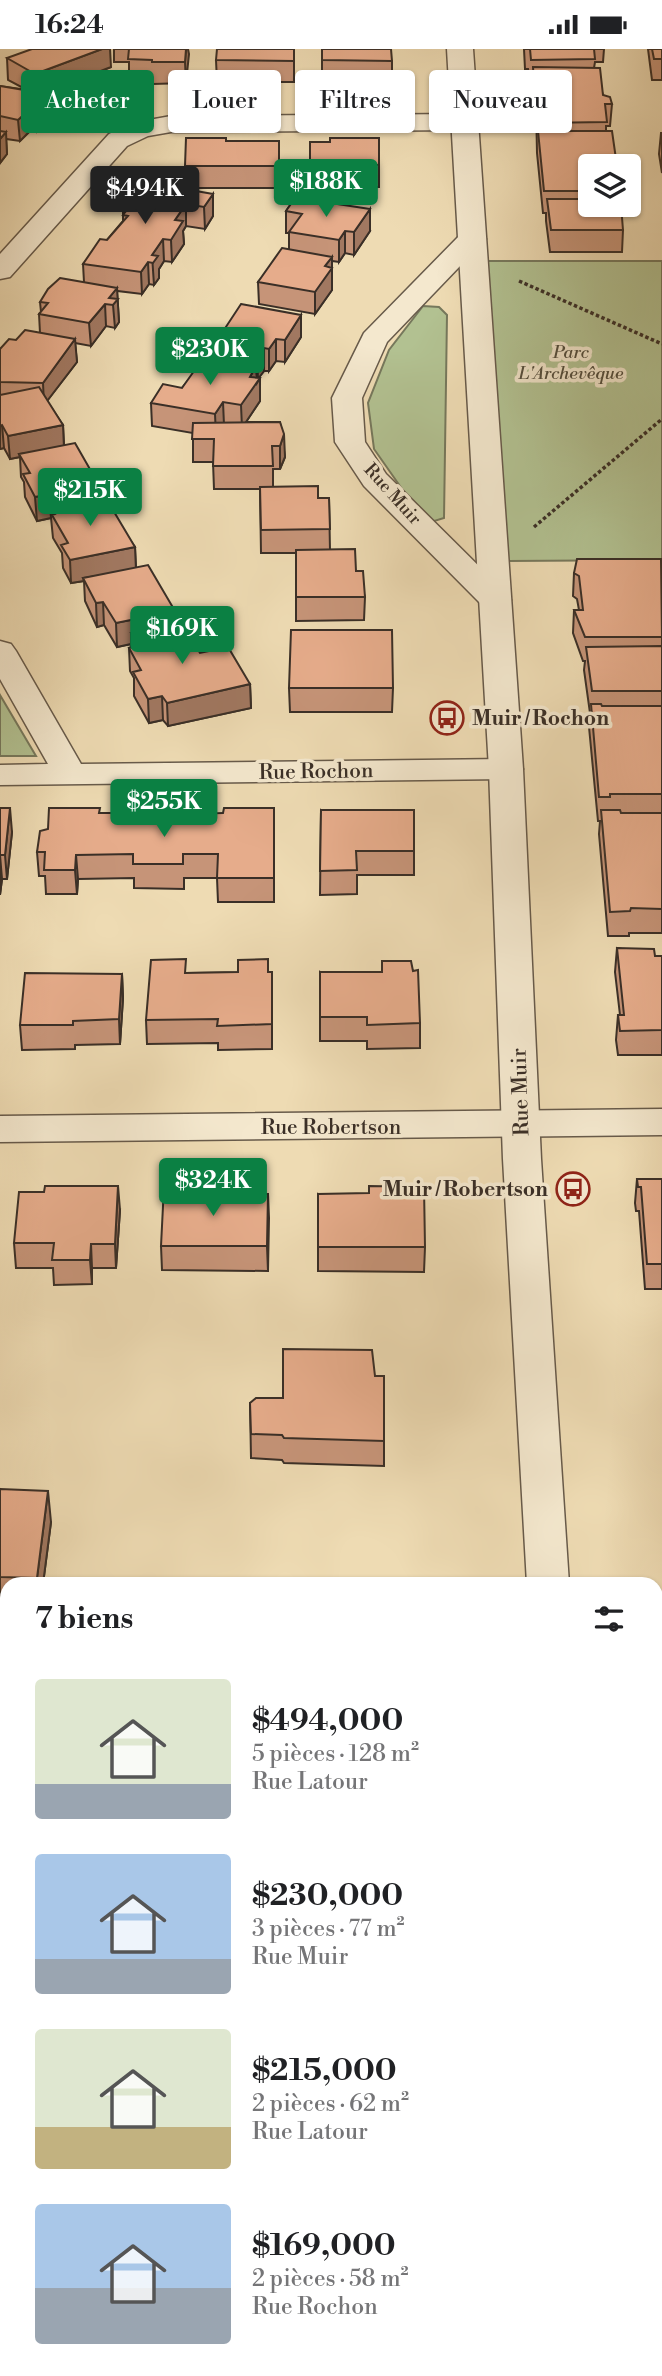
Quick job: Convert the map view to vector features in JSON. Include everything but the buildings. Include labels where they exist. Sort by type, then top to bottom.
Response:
[{"type":"street","name":"Rue Muir","points":[[460,49],[461,70]]},
{"type":"street","points":[[0,271],[118,140],[141,129],[171,124],[429,122]]},
{"type":"street","name":"Rue Muir","points":[[466,133],[506,769],[521,1125],[548,1577]]},
{"type":"street","name":"Rue Muir","points":[[473,250],[374,339],[347,398],[351,442],[375,480],[495,600]]},
{"type":"street","points":[[0,651],[71,774]]},
{"type":"street","name":"Rue Rochon","points":[[0,775],[506,769]]},
{"type":"street","name":"Rue Robertson","points":[[0,1129],[662,1122]]},
{"type":"path","points":[[473,250],[662,344]]},
{"type":"path","points":[[493,561],[662,419]]},
{"type":"green space","name":"Parc L'Archevêque","points":[[474,261],[662,261],[662,560],[493,561]]},
{"type":"green space","points":[[423,306],[439,307],[447,315],[444,518],[431,522],[421,516],[374,449],[368,403],[389,350]]},
{"type":"green space","points":[[0,695],[36,756],[0,756]]},
{"type":"place","name":"Muir / Rochon","points":[[447,718]]},
{"type":"place","name":"Muir / Robertson","points":[[573,1189]]}]
